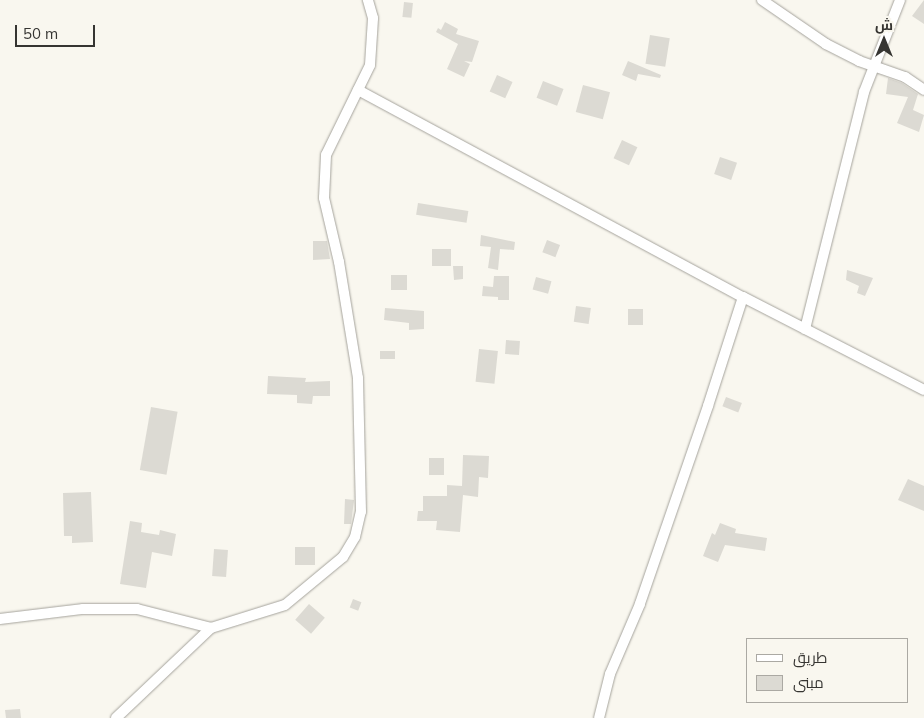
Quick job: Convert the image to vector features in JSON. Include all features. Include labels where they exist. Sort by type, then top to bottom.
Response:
[{"type":"street","points":[[116,718],[211,628],[285,605],[343,557],[355,538],[361,512],[358,378],[339,262],[324,198],[326,155],[370,64],[373,18],[368,0]]},
{"type":"street","points":[[762,0],[826,44],[875,67],[905,77],[924,90]]},
{"type":"street","points":[[805,329],[864,92],[900,0]]},
{"type":"street","points":[[358,90],[743,297],[924,390]]},
{"type":"street","points":[[599,718],[610,674],[640,604],[743,297]]},
{"type":"street","points":[[0,618],[83,609],[137,609],[211,628]]},
{"type":"building","points":[[924,0],[924,24],[912,16]]},
{"type":"building","points":[[404,2],[413,3],[411,18],[402,17]]},
{"type":"building","points":[[445,22],[458,29],[456,34],[479,41],[472,62],[464,61],[470,64],[464,77],[447,69],[458,44],[436,32],[438,28],[441,30]]},
{"type":"building","points":[[650,35],[670,38],[665,67],[645,64]]},
{"type":"building","points":[[628,61],[661,75],[660,78],[638,74],[636,81],[622,75]]},
{"type":"building","points":[[497,75],[513,82],[505,98],[490,91]]},
{"type":"building","points":[[888,78],[902,83],[918,94],[913,110],[924,115],[919,132],[897,123],[908,97],[886,94]]},
{"type":"building","points":[[543,81],[564,89],[557,106],[537,98]]},
{"type":"building","points":[[583,85],[610,92],[603,119],[576,112]]},
{"type":"building","points":[[622,140],[637,147],[629,165],[614,158]]},
{"type":"building","points":[[720,157],[737,163],[731,180],[714,174]]},
{"type":"building","points":[[418,203],[468,211],[466,223],[416,215]]},
{"type":"building","points":[[481,235],[515,242],[514,250],[500,249],[498,270],[488,268],[491,247],[480,246]]},
{"type":"building","points":[[547,240],[560,245],[555,257],[542,252]]},
{"type":"building","points":[[313,241],[327,241],[330,259],[313,260]]},
{"type":"building","points":[[432,249],[451,249],[451,266],[432,266]]},
{"type":"building","points":[[453,266],[463,266],[463,279],[454,280]]},
{"type":"building","points":[[847,270],[873,278],[865,296],[857,293],[859,286],[846,280]]},
{"type":"building","points":[[391,275],[407,275],[407,290],[391,290]]},
{"type":"building","points":[[494,276],[509,276],[509,300],[498,300],[498,297],[482,296],[483,286],[493,287]]},
{"type":"building","points":[[536,277],[551,281],[548,294],[533,290]]},
{"type":"building","points":[[576,306],[591,308],[589,324],[574,322]]},
{"type":"building","points":[[385,308],[424,311],[424,329],[409,330],[409,323],[384,320]]},
{"type":"building","points":[[628,309],[643,309],[643,325],[628,325]]},
{"type":"building","points":[[506,340],[520,341],[519,355],[505,354]]},
{"type":"building","points":[[479,349],[498,351],[494,384],[476,382]]},
{"type":"building","points":[[380,351],[395,351],[395,359],[380,359]]},
{"type":"building","points":[[268,376],[306,378],[305,382],[330,381],[330,396],[313,396],[312,404],[297,403],[297,395],[267,394]]},
{"type":"building","points":[[726,397],[742,403],[738,412],[722,406]]},
{"type":"building","points":[[151,407],[178,412],[166,475],[140,470]]},
{"type":"building","points":[[463,455],[489,456],[488,478],[479,477],[478,497],[463,495],[460,532],[436,530],[437,521],[417,521],[418,511],[423,511],[423,496],[447,496],[447,485],[462,486]]},
{"type":"building","points":[[429,458],[444,458],[444,475],[429,475]]},
{"type":"building","points":[[908,479],[924,486],[924,511],[898,500]]},
{"type":"building","points":[[91,492],[93,542],[72,543],[72,536],[64,536],[63,493]]},
{"type":"building","points":[[345,499],[354,500],[351,524],[344,524]]},
{"type":"building","points":[[130,521],[142,523],[141,532],[159,535],[160,530],[176,534],[172,556],[152,552],[146,588],[120,584]]},
{"type":"building","points":[[720,523],[736,529],[735,533],[767,538],[765,551],[725,545],[718,562],[703,556],[712,533],[715,535]]},
{"type":"building","points":[[295,547],[315,547],[315,565],[295,565]]},
{"type":"building","points":[[214,549],[228,550],[226,577],[212,576]]},
{"type":"building","points":[[353,599],[361,602],[358,611],[350,607]]},
{"type":"building","points":[[309,604],[325,618],[311,634],[295,620]]},
{"type":"building","points":[[20,709],[21,718],[6,718],[5,710]]}]
